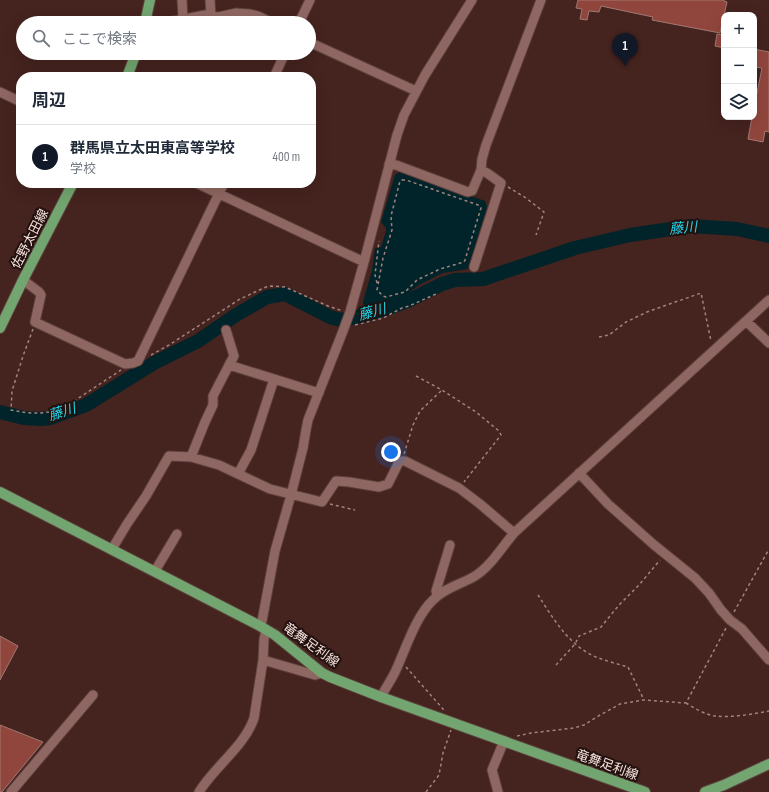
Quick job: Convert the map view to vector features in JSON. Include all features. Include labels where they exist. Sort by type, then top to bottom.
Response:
[{"type":"main road","points":[[147,16],[150,0]]},
{"type":"main road","points":[[129,72],[133,60]]},
{"type":"main road","name":"佐野太田線","points":[[0,328],[70,188]]},
{"type":"main road","name":"竜舞足利線","points":[[0,492],[263,628],[275,635],[322,672],[343,682],[645,792]]},
{"type":"main road","points":[[705,792],[724,785],[769,764]]},
{"type":"street","points":[[182,0],[183,16]]},
{"type":"street","points":[[200,16],[210,16],[210,0]]},
{"type":"street","points":[[303,16],[310,0]]},
{"type":"street","points":[[199,792],[249,730],[254,718],[263,660],[264,639],[262,621],[275,551],[303,448],[308,420],[345,326],[364,262],[397,135],[404,115],[425,75],[472,0]]},
{"type":"street","points":[[389,164],[396,165],[468,192],[472,191],[481,170],[486,145],[541,0]]},
{"type":"street","points":[[222,16],[236,13],[258,16]]},
{"type":"street","points":[[316,45],[416,91]]},
{"type":"street","points":[[276,72],[282,60]]},
{"type":"street","points":[[0,92],[16,100]]},
{"type":"street","points":[[474,267],[501,183],[481,170]]},
{"type":"street","points":[[206,188],[364,262]]},
{"type":"street","points":[[23,280],[41,295],[35,322],[125,364],[138,361],[221,188]]},
{"type":"street","points":[[381,697],[399,663],[404,649],[428,605],[437,596],[482,571],[514,533],[769,300]]},
{"type":"street","points":[[746,321],[769,343]]},
{"type":"street","points":[[191,457],[213,405],[213,396],[234,356],[226,330]]},
{"type":"street","points":[[229,365],[319,393]]},
{"type":"street","points":[[238,474],[252,450],[274,379]]},
{"type":"street","points":[[112,549],[146,496],[169,456],[191,457],[219,465],[270,489],[322,502],[336,481],[380,487],[388,484],[399,462],[405,461],[459,488],[514,533]]},
{"type":"street","points":[[579,473],[608,504],[695,578],[730,620],[742,629],[769,660]]},
{"type":"street","points":[[155,571],[177,534]]},
{"type":"street","points":[[437,596],[436,591],[450,545]]},
{"type":"street","points":[[263,660],[315,675],[322,672]]},
{"type":"street","points":[[11,792],[93,695]]},
{"type":"street","points":[[498,792],[492,770],[504,741]]},
{"type":"path","points":[[378,284],[383,258],[392,230],[391,216],[400,181],[406,180],[480,206],[480,211],[464,262],[440,269],[416,280],[405,292],[386,297],[376,290],[378,284],[375,275],[379,240]]},
{"type":"path","points":[[501,183],[526,198],[544,212],[536,235]]},
{"type":"path","points":[[138,361],[169,345],[240,299],[266,287],[285,287],[328,306],[349,313]]},
{"type":"path","points":[[599,337],[609,335],[626,322],[647,312],[701,293],[713,350]]},
{"type":"path","points":[[345,326],[383,318],[402,308],[436,294]]},
{"type":"path","points":[[35,322],[12,391],[11,410],[25,413],[37,413],[55,411],[65,407],[120,370],[125,364]]},
{"type":"path","points":[[416,376],[442,390],[476,412],[499,431],[500,436],[459,488]]},
{"type":"path","points":[[402,461],[413,425],[420,411],[442,390]]},
{"type":"path","points":[[322,502],[355,510]]},
{"type":"path","points":[[686,703],[769,549]]},
{"type":"path","points":[[556,665],[575,644],[578,636],[601,627],[619,604],[639,585],[665,554]]},
{"type":"path","points":[[538,595],[555,620],[575,644],[595,657],[628,667],[644,700]]},
{"type":"path","points":[[399,663],[406,667],[443,709],[450,721],[439,776],[426,792]]},
{"type":"path","points":[[504,741],[531,733],[584,726],[620,704],[644,700],[686,703],[714,716],[728,716],[769,711]]},
{"type":"water","points":[[401,171],[485,201],[487,207],[468,269],[443,273],[419,285],[406,295],[384,303],[364,306],[363,302],[372,270],[375,248],[381,247],[386,231],[386,228],[381,222],[395,175]]},
{"type":"building","points":[[578,0],[724,0],[727,2],[725,12],[721,12],[720,33],[652,20],[653,17],[601,6],[599,12],[589,11],[587,20],[580,19],[582,9],[576,8]]},
{"type":"building","points":[[717,34],[721,35],[721,47],[715,46]]},
{"type":"building","points":[[757,50],[769,52],[769,132],[765,131],[763,142],[748,139],[751,120],[757,120],[757,93],[762,68],[757,67]]},
{"type":"building","points":[[0,636],[18,646],[0,680]]},
{"type":"building","points":[[0,725],[43,742],[2,792],[0,792]]},
{"type":"waterway","name":"藤川","points":[[0,412],[24,418],[41,419],[51,418],[86,405],[154,363],[198,341],[236,315],[267,297],[285,294],[330,317],[341,320],[386,309],[408,301],[442,284],[455,280],[483,279],[575,248],[630,235],[691,226],[737,229],[769,236]]},
{"type":"waterway","points":[[393,296],[394,306]]},
{"type":"waterway","name":"藤川","points":[[362,316],[363,311]]},
{"type":"place","name":"群馬県立太田東高等学校","points":[[625,66]]}]
